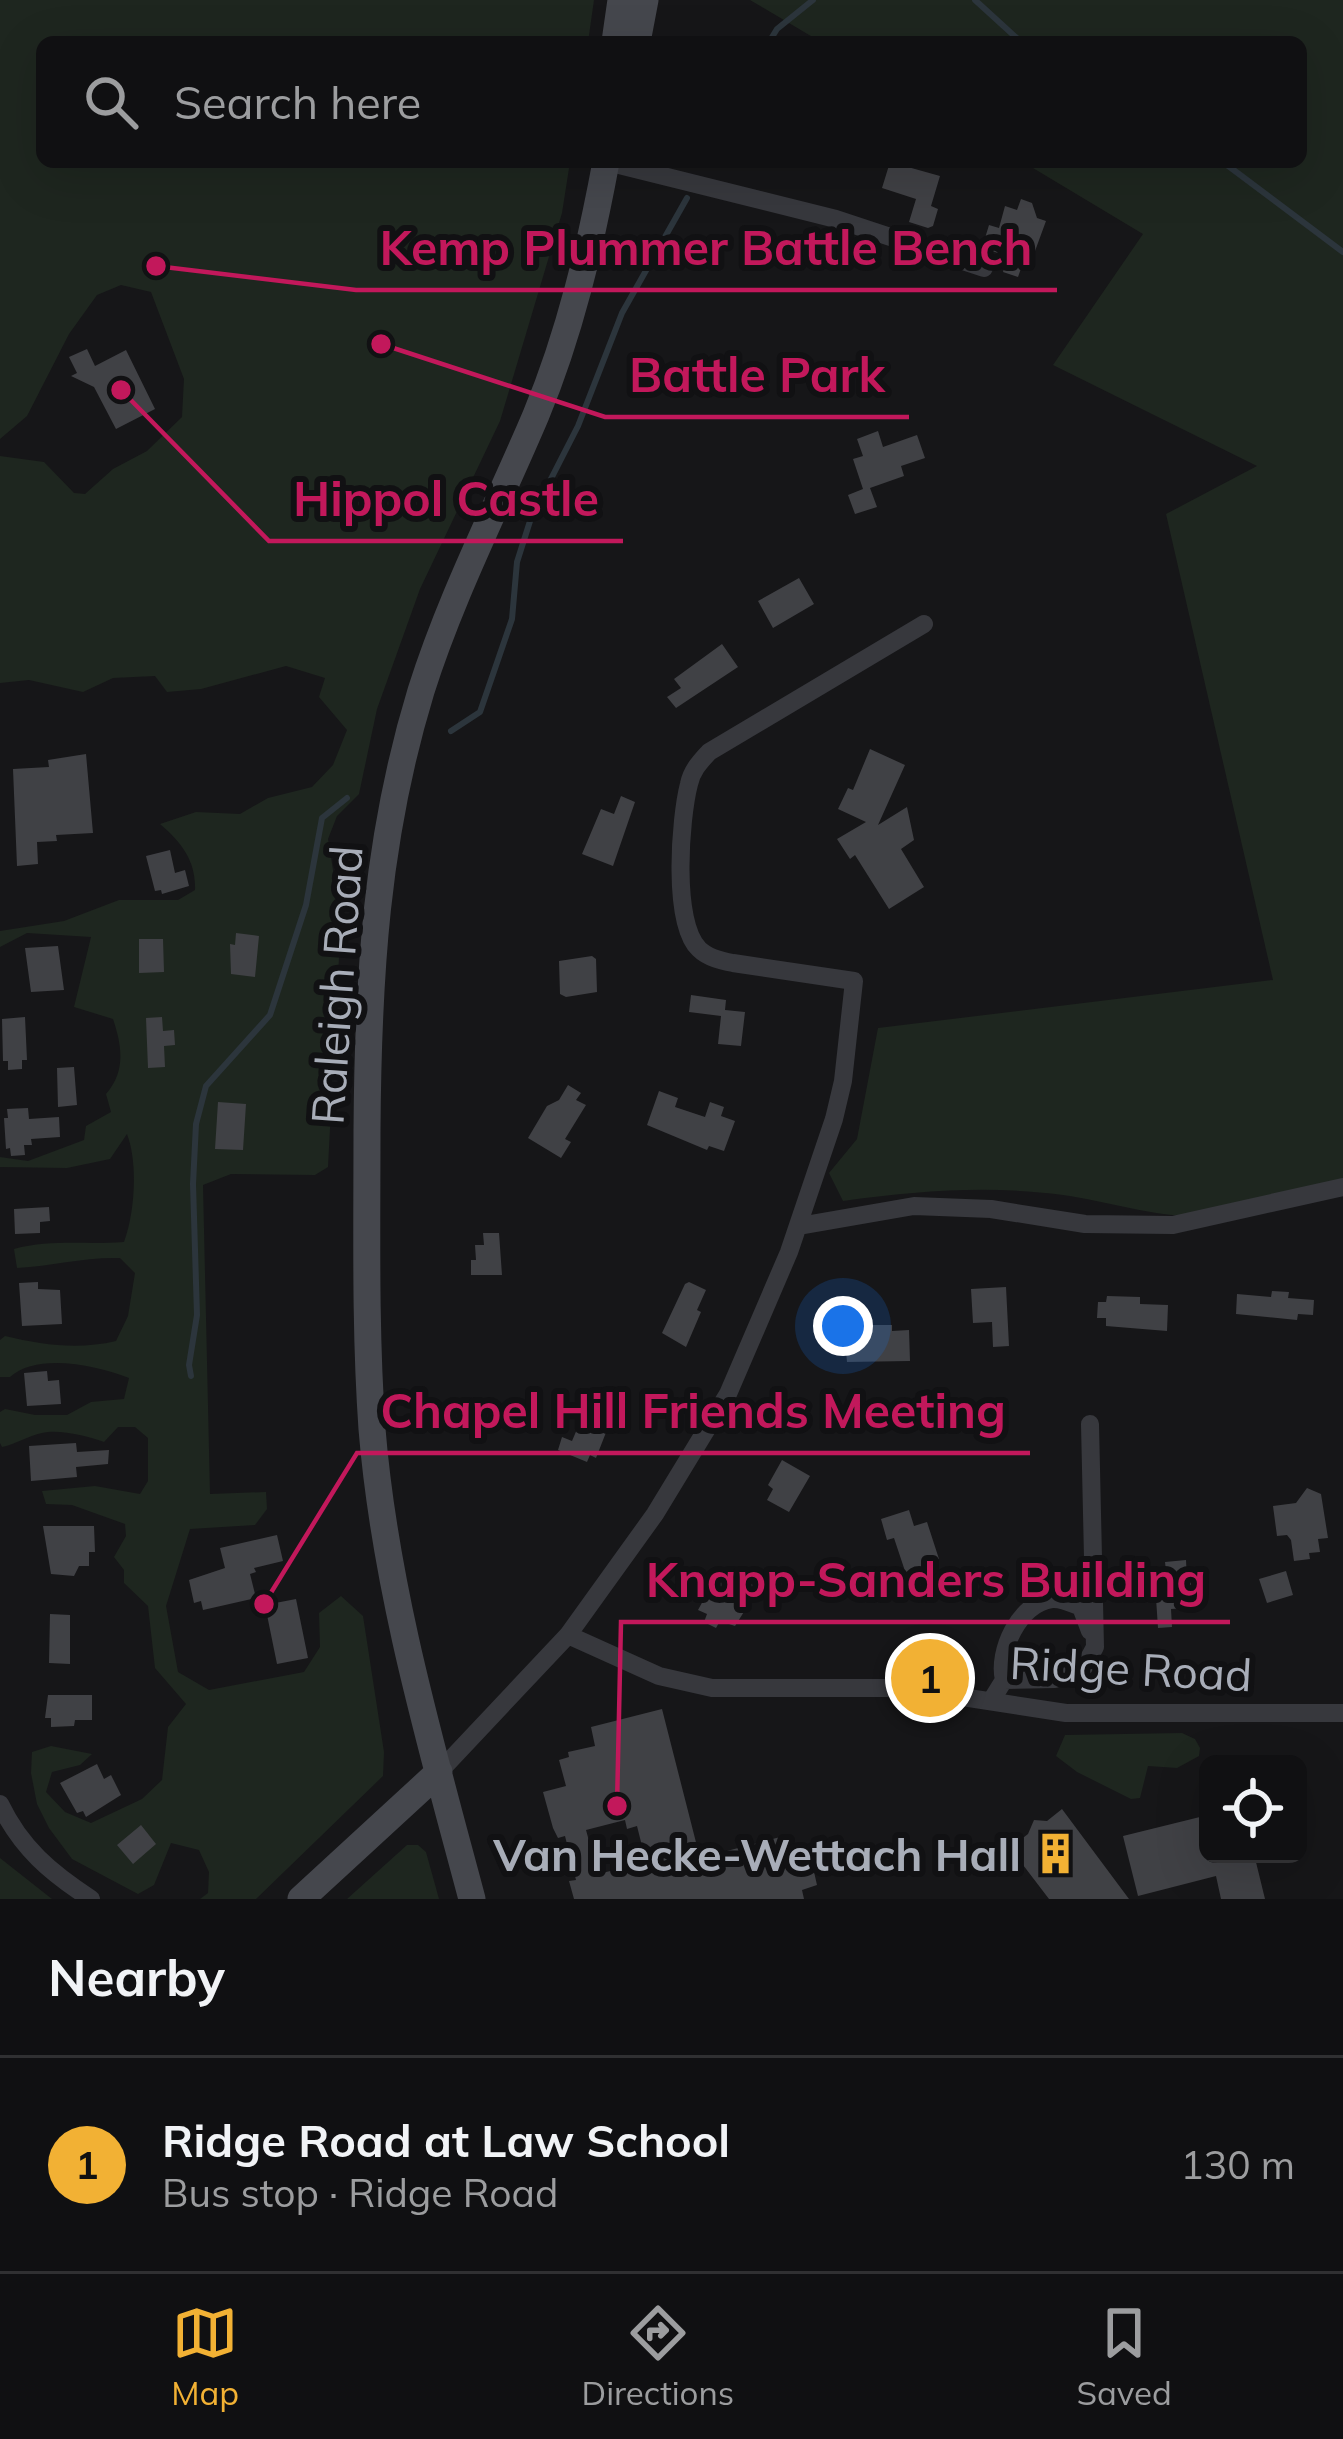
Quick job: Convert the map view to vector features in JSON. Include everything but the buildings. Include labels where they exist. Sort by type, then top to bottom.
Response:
[{"type":"main road","points":[[616,36],[621,0]]},
{"type":"main road","points":[[638,36],[645,0]]},
{"type":"main road","name":"Raleigh Road","points":[[472,1899],[391,1559],[373,1433],[366,1241],[368,981],[386,840],[421,692],[447,617],[554,366],[580,287],[606,168]]},
{"type":"main road","points":[[301,1899],[439,1772]]},
{"type":"street","points":[[631,168],[836,219],[984,268]]},
{"type":"street","points":[[439,1772],[568,1635],[655,1514],[728,1394],[799,1226],[843,1081],[854,981],[716,959],[699,950],[687,931],[682,833],[689,782],[709,752],[924,624]]},
{"type":"street","points":[[799,1226],[914,1206],[991,1209],[1100,1225],[1173,1225],[1343,1187]]},
{"type":"street","points":[[1004,1680],[1043,1681],[1070,1674],[1084,1667],[1095,1647],[1090,1424]]},
{"type":"street","points":[[991,1701],[1004,1680],[1004,1654],[1019,1620],[1034,1606],[1050,1599],[1081,1607],[1095,1647]]},
{"type":"street","name":"Ridge Road","points":[[568,1635],[633,1666],[688,1684],[744,1690],[904,1688],[1066,1713],[1343,1713]]},
{"type":"street","points":[[0,1804],[25,1847],[91,1899]]},
{"type":"shaded area","points":[[0,0],[594,0],[589,36],[36,36],[36,168],[569,168],[562,213],[500,421],[420,589],[377,709],[359,794],[337,816],[328,839],[341,920],[328,1167],[315,1175],[231,1174],[203,1185],[210,1494],[266,1492],[267,1509],[255,1525],[190,1529],[166,1606],[178,1672],[209,1690],[304,1672],[320,1647],[319,1613],[341,1596],[363,1616],[384,1752],[383,1776],[256,1899],[200,1899],[208,1893],[209,1872],[199,1850],[171,1843],[154,1885],[138,1894],[72,1859],[37,1804],[32,1752],[51,1746],[92,1754],[80,1765],[52,1772],[46,1792],[65,1812],[91,1823],[142,1799],[162,1780],[168,1727],[186,1704],[155,1668],[148,1606],[124,1583],[124,1570],[114,1557],[126,1536],[125,1524],[72,1505],[46,1504],[42,1491],[95,1486],[140,1494],[148,1481],[148,1438],[135,1427],[118,1427],[104,1442],[57,1432],[2,1447],[0,1443],[0,1412],[5,1409],[67,1415],[91,1402],[124,1399],[129,1378],[85,1366],[36,1365],[0,1377],[0,1340],[5,1336],[74,1346],[116,1341],[128,1316],[135,1273],[120,1258],[17,1268],[14,1249],[124,1242],[134,1173],[127,1134],[110,1159],[67,1168],[0,1167],[0,1157],[28,1161],[84,1140],[86,1126],[111,1112],[106,1094],[117,1076],[120,1058],[113,1019],[74,1007],[91,937],[27,933],[0,947],[0,931],[64,921],[119,900],[178,900],[195,890],[193,870],[181,846],[160,824],[196,812],[240,814],[268,798],[312,787],[333,765],[347,730],[319,697],[325,678],[286,666],[201,689],[167,692],[155,676],[113,678],[83,692],[29,680],[0,683],[0,456],[44,462],[74,493],[85,494],[113,469],[147,451],[182,417],[184,379],[151,292],[121,285],[97,295],[69,334],[27,416],[0,439]]},
{"type":"shaded area","points":[[750,0],[1343,0],[1343,1183],[1240,1211],[1191,1216],[1008,1190],[843,1201],[829,1173],[857,1139],[878,1028],[1273,980],[1166,514],[1257,466],[1053,365],[1143,234],[1033,168],[1307,168],[1307,36],[811,36]]},
{"type":"shaded area","points":[[1182,1733],[1195,1739],[1199,1756],[1177,1768],[1148,1766],[1140,1798],[1131,1799],[1056,1756],[1065,1735]]},
{"type":"shaded area","points":[[407,1845],[418,1845],[426,1852],[439,1899],[347,1899]]},
{"type":"shaded area","points":[[0,1858],[52,1899],[0,1899]]},
{"type":"waterway","points":[[773,36],[813,0]]},
{"type":"waterway","points":[[975,0],[1014,36]]},
{"type":"waterway","points":[[1231,168],[1343,252]]},
{"type":"waterway","points":[[451,731],[480,712],[512,619],[517,562],[531,518],[578,426],[622,313],[687,198]]},
{"type":"waterway","points":[[191,1376],[197,1315],[196,1124],[206,1086],[270,1015],[306,905],[322,818],[347,798]]},
{"type":"place","name":"Kemp Plummer Battle Bench","points":[[156,266]]},
{"type":"place","name":"Battle Park","points":[[381,344]]},
{"type":"place","name":"Hippol Castle","points":[[121,390]]},
{"type":"place","name":"Chapel Hill Friends Meeting","points":[[264,1604]]},
{"type":"place","name":"Ridge Road at Law School","points":[[930,1678]]},
{"type":"place","name":"Knapp-Sanders Building","points":[[617,1806]]},
{"type":"place","name":"Van Hecke-Wettach Hall","points":[[1055,1854]]}]
